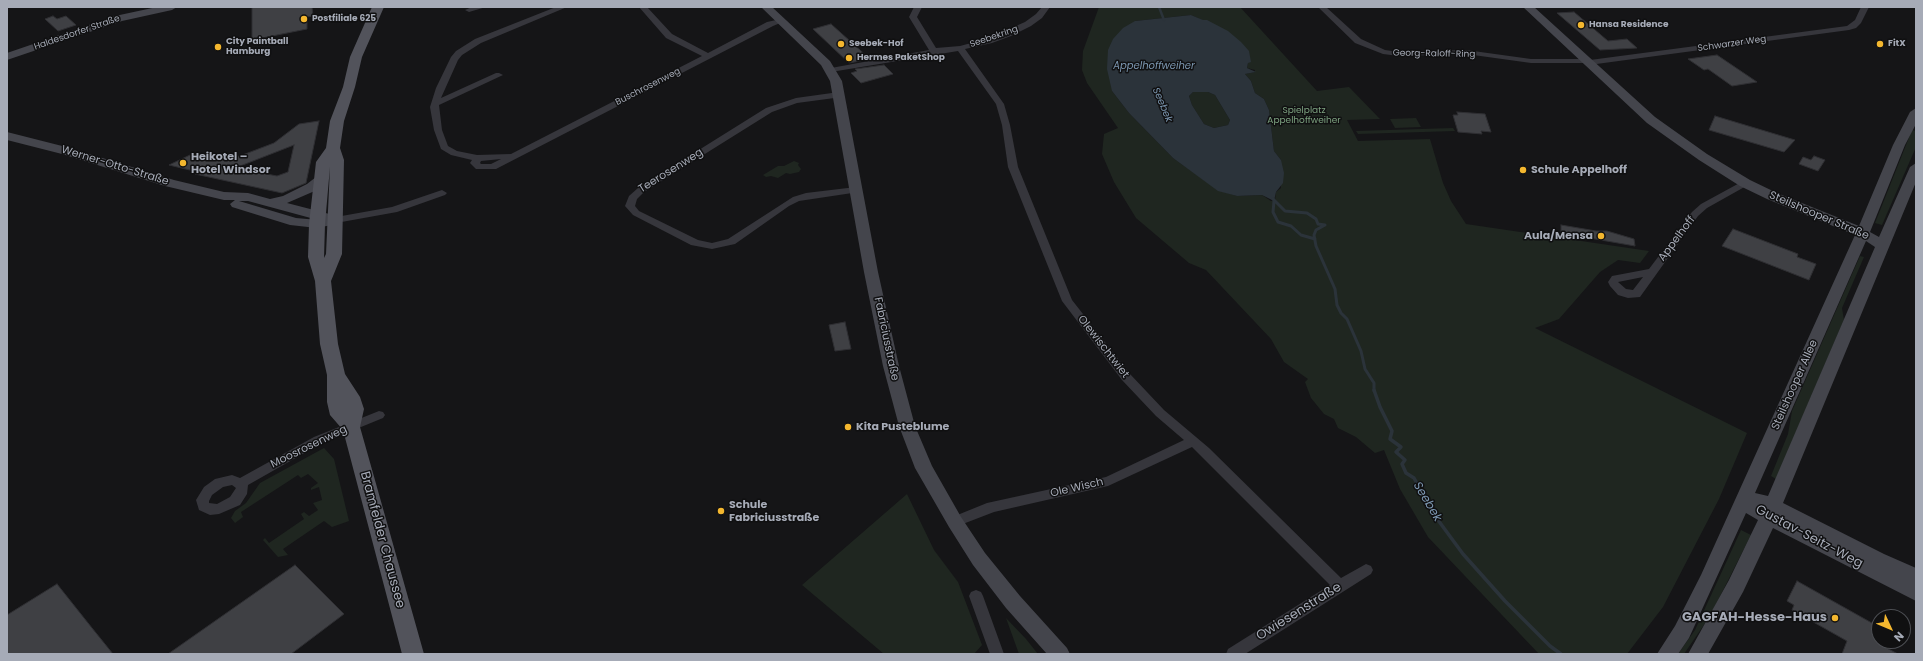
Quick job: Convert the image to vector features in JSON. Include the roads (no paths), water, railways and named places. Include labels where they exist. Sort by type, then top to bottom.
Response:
[{"type":"main road","name":"Haldesdorfer Straße","points":[[7,57],[119,18],[172,7]]},
{"type":"main road","name":"Bramfelder Chaussee","points":[[378,7],[356,57],[349,87],[338,121],[333,148],[323,162],[317,219],[316,257],[323,281],[329,344],[336,375],[336,402],[339,415],[351,427],[413,654]]},
{"type":"main road","name":"Fabriciusstraße","points":[[766,7],[826,63],[831,70],[839,95],[856,190],[891,366],[907,426],[924,468],[955,522],[993,577],[1060,654]]},
{"type":"main road","name":"Steilshooper Straße","points":[[1528,7],[1651,120],[1659,132],[1673,145],[1741,186],[1810,223],[1882,245]]},
{"type":"main road","name":"Steilshooper Allee","points":[[1667,654],[1682,632],[1702,592],[1861,238],[1899,145],[1915,116]]},
{"type":"main road","name":"Werner-Otto-Straße","points":[[7,136],[66,151],[153,178],[224,196],[248,197],[317,219],[336,220]]},
{"type":"main road","name":"Bramfelder Chaussee","points":[[323,281],[334,254],[337,160],[333,148]]},
{"type":"main road","points":[[1698,654],[1736,586],[1770,511],[1916,167]]},
{"type":"main road","points":[[267,202],[290,197],[312,187],[321,180]]},
{"type":"main road","name":"Werner-Otto-Straße","points":[[224,196],[237,204],[282,219],[305,224],[317,219]]},
{"type":"main road","name":"Gustav-Seitz-Weg","points":[[1745,497],[1756,510],[1770,511],[1916,577]]},
{"type":"main road","name":"Gustav-Seitz-Weg","points":[[1770,511],[1916,593]]},
{"type":"street","points":[[470,10],[482,7]]},
{"type":"street","name":"Buschrosenweg","points":[[563,7],[478,41],[459,53],[440,88],[435,104],[438,130],[444,146],[454,153],[477,158],[515,155],[770,24],[781,21]]},
{"type":"street","points":[[643,7],[669,36],[709,56]]},
{"type":"street","points":[[918,7],[913,17],[934,51]]},
{"type":"street","name":"Seebekring","points":[[831,70],[934,51],[960,48],[989,41],[1017,31],[1034,20],[1046,7]]},
{"type":"street","name":"Georg-Raloff-Ring","points":[[1322,7],[1358,41],[1383,52],[1399,54],[1466,52],[1543,62],[1588,62]]},
{"type":"street","name":"Schwarzer Weg","points":[[1588,62],[1848,28],[1853,26],[1858,21],[1865,7]]},
{"type":"street","name":"Olewischtwiet","points":[[960,48],[1000,104],[1006,125],[1013,167],[1067,301],[1126,377],[1160,413],[1194,441],[1340,586]]},
{"type":"street","points":[[435,104],[499,75]]},
{"type":"street","name":"Teerosenweg","points":[[839,95],[796,101],[769,110],[641,190],[632,198],[630,206],[636,213],[695,243],[712,246],[731,242],[786,204],[796,199],[806,196],[856,190]]},
{"type":"street","name":"Appelhoff","points":[[1651,272],[1695,214],[1704,206],[1741,186]]},
{"type":"street","points":[[336,220],[394,210],[442,192]]},
{"type":"street","name":"Moosrosenweg","points":[[241,483],[318,440],[379,415]]},
{"type":"street","name":"Ole Wisch","points":[[955,522],[992,507],[1108,481],[1194,441]]},
{"type":"street","name":"Owiesenstraße","points":[[1232,654],[1366,570]]},
{"type":"street","points":[[976,596],[997,654]]},
{"type":"water","name":"Appelhoffweiher","points":[[1191,15],[1207,20],[1228,31],[1249,51],[1251,62],[1248,63],[1247,68],[1256,72],[1245,74],[1251,81],[1255,93],[1264,99],[1269,110],[1274,151],[1281,160],[1284,173],[1283,183],[1276,192],[1274,201],[1262,195],[1237,196],[1218,191],[1173,158],[1129,113],[1112,91],[1107,69],[1108,50],[1113,39],[1123,28],[1135,21]],"holes":[[[1193,92],[1208,92],[1215,95],[1230,120],[1228,125],[1214,128],[1204,124],[1192,105],[1189,96]]]},
{"type":"waterway","name":"Seebek","points":[[1159,7],[1164,20]]},
{"type":"waterway","name":"Seebek","points":[[1273,199],[1285,211],[1307,213],[1316,219],[1318,224],[1325,225],[1316,230],[1314,235],[1315,239]]},
{"type":"waterway","name":"Seebek","points":[[1274,201],[1273,212],[1278,222],[1291,226],[1301,235],[1315,239]]},
{"type":"waterway","name":"Seebek","points":[[1315,239],[1316,246],[1335,289],[1337,305],[1341,313],[1347,319],[1361,351],[1365,369],[1374,383],[1374,390]]},
{"type":"waterway","name":"Seebek","points":[[1374,390],[1380,407],[1392,431],[1390,439],[1401,447],[1396,452],[1405,460],[1402,464],[1406,473],[1414,478],[1435,516],[1463,554],[1505,601],[1550,646],[1561,654]]},
{"type":"place","name":"Postfiliale 625","points":[[304,19]]},
{"type":"place","name":"Hansa Residence","points":[[1581,25]]},
{"type":"place","name":"Seebek-Hof","points":[[841,44]]},
{"type":"place","name":"FitX","points":[[1880,44]]},
{"type":"place","name":"City Paintball Hamburg","points":[[218,47]]},
{"type":"place","name":"Hermes PaketShop","points":[[849,58]]},
{"type":"place","name":"Heikotel – Hotel Windsor","points":[[183,163]]},
{"type":"place","name":"Schule Appelhoff","points":[[1523,170]]},
{"type":"place","name":"Aula/Mensa","points":[[1601,236]]},
{"type":"place","name":"Kita Pusteblume","points":[[848,427]]},
{"type":"place","name":"Schule Fabriciusstraße","points":[[721,511]]},
{"type":"place","name":"GAGFAH-Hesse-Haus","points":[[1835,618]]},
{"type":"park label","name":"Spielplatz Appelhoffweiher","points":[[1304,116]]}]
